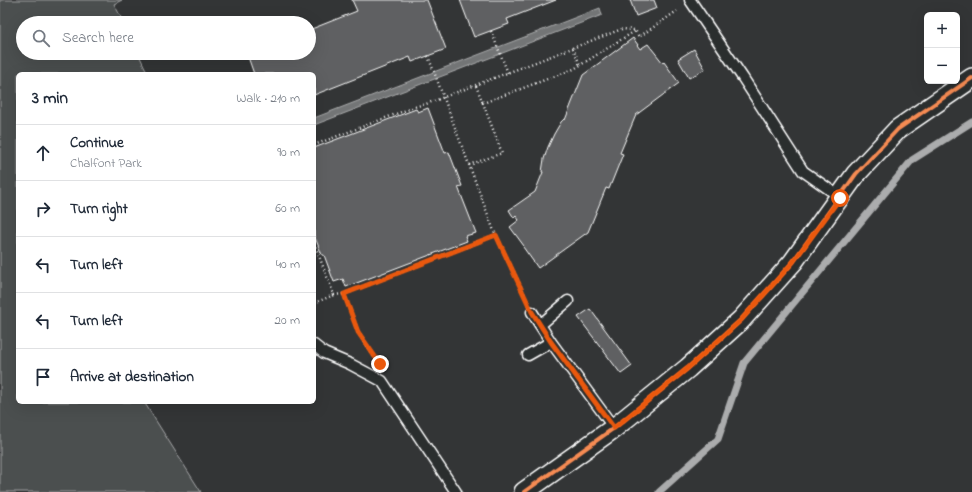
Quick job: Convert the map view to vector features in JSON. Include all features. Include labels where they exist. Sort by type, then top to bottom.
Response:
[{"type":"street","points":[[524,492],[614,428],[688,368],[741,320],[793,262],[856,174],[898,129],[972,78]]},
{"type":"lane","points":[[691,1],[803,171],[840,198]]},
{"type":"lane","points":[[540,325],[568,301]]},
{"type":"lane","points":[[532,312],[551,342],[614,428]]},
{"type":"lane","points":[[528,355],[551,342]]},
{"type":"lane","points":[[316,347],[324,353],[350,364],[382,381],[456,492]]},
{"type":"path","points":[[635,30],[639,36],[691,1]]},
{"type":"path","points":[[316,144],[417,106],[476,86],[622,29],[635,30]]},
{"type":"path","points":[[483,103],[574,69],[635,30]]},
{"type":"path","points":[[491,31],[508,73]]},
{"type":"path","points":[[574,48],[580,65]]},
{"type":"path","points":[[428,56],[496,235],[532,312]]},
{"type":"path","points":[[469,165],[502,153],[476,86]]},
{"type":"path","points":[[316,302],[334,295],[344,294],[496,235]]},
{"type":"path","points":[[316,248],[334,295]]},
{"type":"path","points":[[344,294],[358,332],[376,358]]},
{"type":"shaded area","points":[[0,0],[122,0],[114,4],[120,16],[16,16],[16,60],[141,60],[147,72],[16,72],[16,404],[145,404],[201,492],[0,492]]},
{"type":"shaded area","points":[[600,8],[602,15],[316,124],[316,117]]},
{"type":"building","points":[[352,0],[427,0],[446,49],[412,62],[410,57],[316,94],[316,72],[253,72],[249,60],[316,60],[316,27],[357,11]]},
{"type":"building","points":[[460,0],[556,0],[507,19],[509,24],[474,37]]},
{"type":"building","points":[[630,0],[654,0],[657,8],[636,16]]},
{"type":"building","points":[[633,38],[640,49],[648,44],[663,63],[664,62],[679,83],[636,115],[620,153],[623,154],[609,189],[606,188],[588,232],[538,268],[510,227],[519,220],[516,216],[514,218],[509,210],[535,192],[543,172],[544,159],[548,147],[561,122],[564,119],[565,120],[583,75]]},
{"type":"building","points":[[694,49],[705,69],[689,78],[678,59]]},
{"type":"building","points":[[428,108],[445,153],[449,152],[462,186],[458,187],[476,233],[465,236],[467,241],[346,287],[343,279],[334,282],[324,255],[322,255],[316,240],[316,147],[416,109],[418,112]]},
{"type":"building","points":[[590,309],[632,366],[621,374],[578,317]]},
{"type":"waterway","points":[[659,492],[718,439],[744,363],[912,160],[972,122]]},
{"type":"cycle path","points":[[524,492],[614,428],[688,368],[741,320],[793,262],[856,174],[898,129],[972,78]]},
{"type":"route","points":[[380,364],[358,332],[344,294],[496,235],[532,312],[551,342],[614,428],[688,368],[741,320],[793,262],[840,198]]}]
